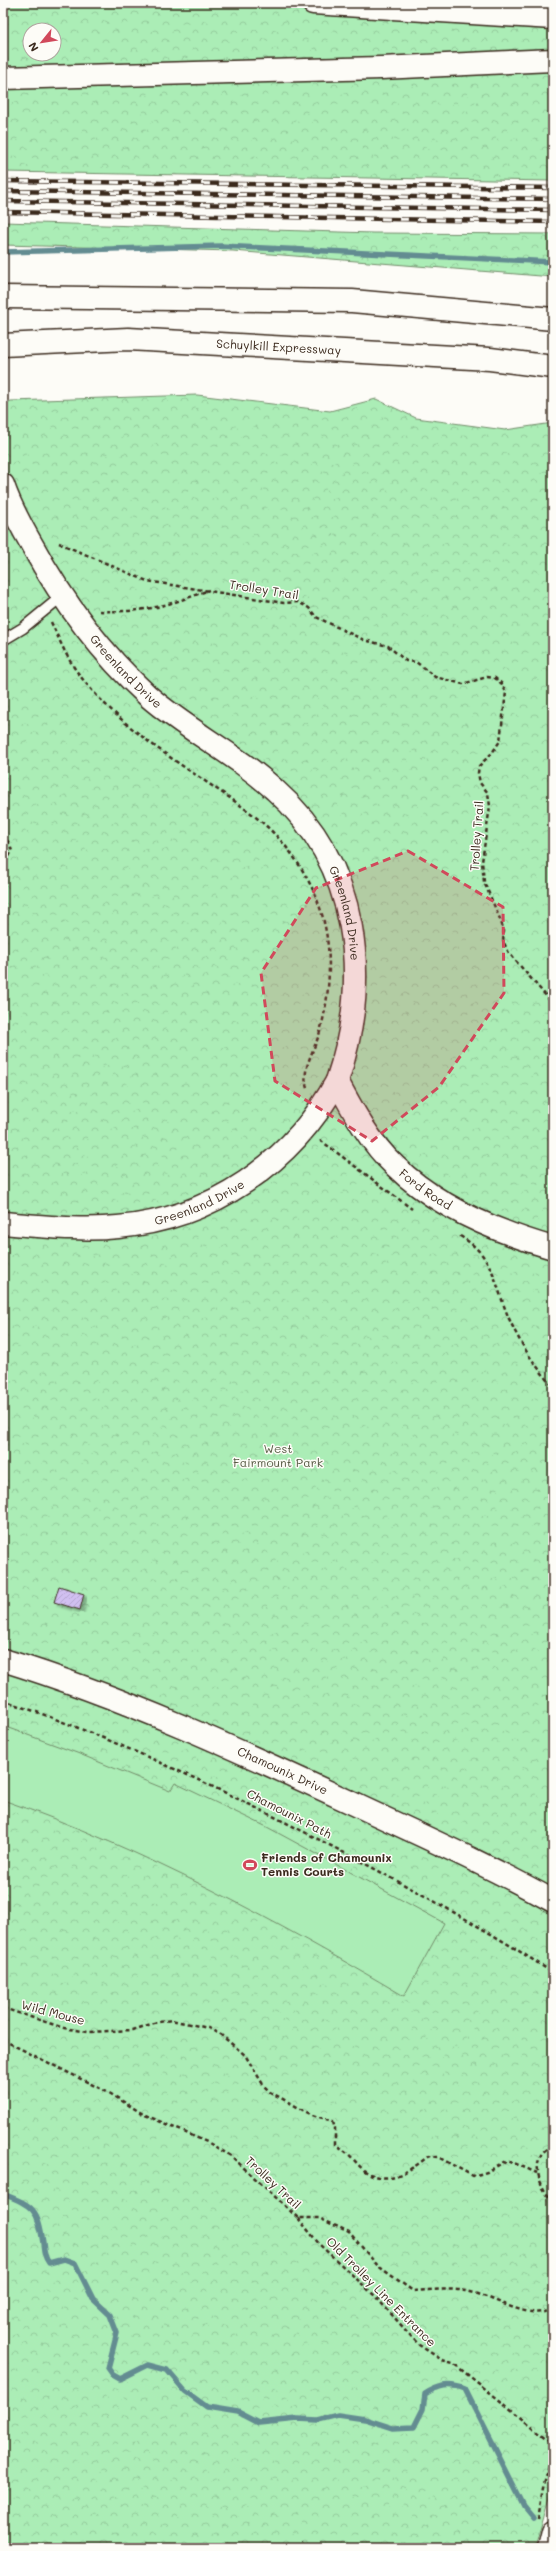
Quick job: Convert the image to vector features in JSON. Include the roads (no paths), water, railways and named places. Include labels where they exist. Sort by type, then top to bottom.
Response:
[{"type":"main road","points":[[313,3],[553,18]]},
{"type":"main road","points":[[3,78],[374,68],[553,60]]},
{"type":"main road","points":[[3,297],[352,301],[553,319]]},
{"type":"main road","name":"Schuylkill Expressway","points":[[3,345],[128,340],[482,359],[553,367]]},
{"type":"main road","name":"Greenland Drive","points":[[3,486],[15,514],[62,596],[77,618],[118,668],[158,704],[276,790],[307,825],[324,850],[344,898],[356,962],[356,989],[351,1031],[337,1081],[314,1118],[263,1170],[235,1189],[197,1209],[148,1223],[118,1227],[60,1228],[3,1223]]},
{"type":"main road","name":"Ford Road","points":[[337,1081],[377,1146],[416,1186],[439,1200],[488,1225],[553,1248]]},
{"type":"main road","name":"Chamounix Drive","points":[[3,1660],[122,1701],[215,1738],[462,1855],[553,1901]]},
{"type":"main road","points":[[545,2527],[549,2548]]},
{"type":"lane","points":[[3,640],[23,628],[62,596]]},
{"type":"waterway","points":[[3,252],[221,246],[553,262]]},
{"type":"waterway","points":[[3,2194],[22,2202],[33,2210],[39,2223],[44,2253],[49,2263],[64,2259],[75,2263],[93,2299],[110,2315],[117,2333],[108,2368],[113,2375],[120,2379],[148,2365],[167,2370],[185,2391],[207,2407],[238,2412],[259,2423],[298,2419],[318,2420],[338,2415],[365,2419],[393,2428],[414,2427],[423,2409],[425,2394],[444,2386],[454,2386],[465,2389],[524,2506],[533,2517]]},
{"type":"railway","points":[[3,181],[553,188]]},
{"type":"railway","points":[[3,191],[553,199]]},
{"type":"railway","points":[[3,201],[553,210]]},
{"type":"railway","points":[[3,212],[553,222]]},
{"type":"place","name":"Friends of Chamounix Tennis Courts","points":[[250,1865]]},
{"type":"park label","name":"West Fairmount Park","points":[[278,1456]]}]
